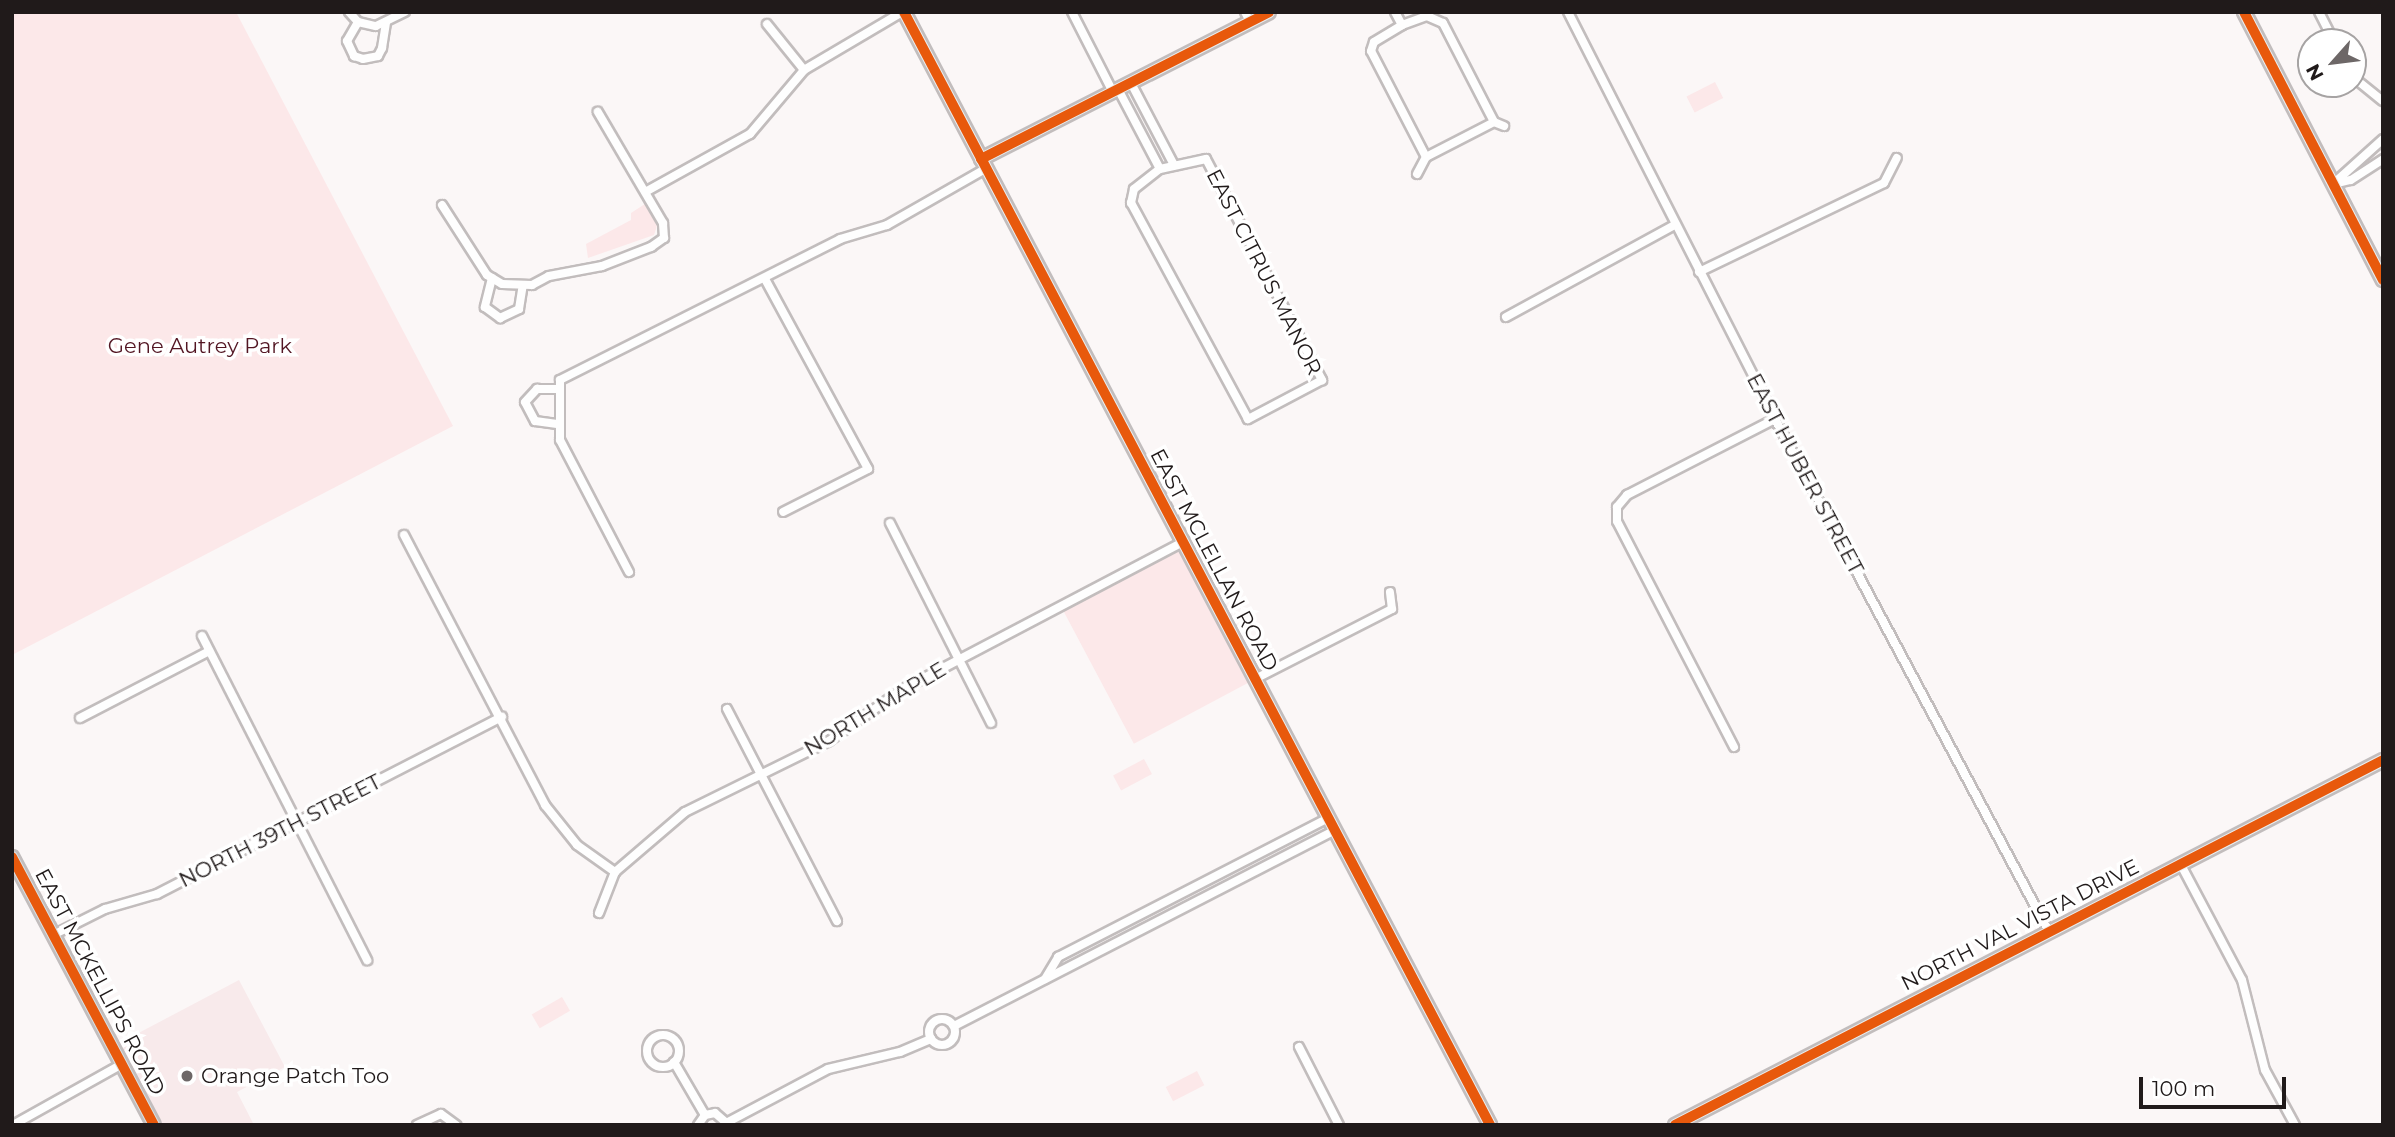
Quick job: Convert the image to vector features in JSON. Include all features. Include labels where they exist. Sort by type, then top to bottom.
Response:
[{"type":"main road","name":"EAST MCKELLIPS ROAD","points":[[13,860],[154,1125]]},
{"type":"street","points":[[349,12],[358,22],[386,22],[405,12]]},
{"type":"street","points":[[647,191],[750,134],[804,70],[903,12]]},
{"type":"street","name":"EAST MCLELLAN ROAD","points":[[903,12],[1490,1125]]},
{"type":"street","points":[[1072,12],[1160,169]]},
{"type":"street","points":[[629,572],[560,440],[557,424],[560,380],[840,239],[887,225],[984,164],[1247,17],[1269,12]]},
{"type":"street","points":[[1395,12],[1402,25]]},
{"type":"street","name":"EAST HUBER STREET","points":[[1568,12],[1775,419],[2049,932]]},
{"type":"street","points":[[2244,12],[2383,280]]},
{"type":"street","points":[[2319,12],[2327,28]]},
{"type":"street","points":[[1426,157],[1373,58],[1374,42],[1415,15],[1438,18],[1449,29],[1494,122],[1504,126]]},
{"type":"street","points":[[358,22],[347,41],[354,56],[363,60],[377,56],[382,48],[386,22]]},
{"type":"street","points":[[766,24],[804,70]]},
{"type":"street","name":"EAST CITRUS MANOR","points":[[1131,83],[1174,164]]},
{"type":"street","points":[[2367,88],[2383,101]]},
{"type":"street","points":[[442,205],[492,278],[502,284],[523,285],[573,269],[602,266],[664,238],[647,191],[597,112]]},
{"type":"street","points":[[1417,174],[1426,157],[1494,122]]},
{"type":"street","points":[[2333,184],[2383,139]]},
{"type":"street","points":[[1699,272],[1884,183],[1897,158]]},
{"type":"street","name":"EAST CITRUS MANOR","points":[[1206,159],[1322,380],[1248,419],[1131,203],[1135,189],[1160,169],[1174,164],[1206,159]]},
{"type":"street","points":[[2333,184],[2351,180],[2383,159]]},
{"type":"street","points":[[1506,317],[1675,225]]},
{"type":"street","points":[[492,278],[485,307],[499,318],[519,309],[523,285]]},
{"type":"street","points":[[765,279],[867,469],[783,512]]},
{"type":"street","points":[[557,424],[535,421],[525,402],[537,389],[559,389]]},
{"type":"street","points":[[1734,747],[1617,521],[1617,507],[1627,495],[1775,419]]},
{"type":"street","points":[[890,523],[990,723]]},
{"type":"street","points":[[404,535],[502,717],[545,805],[577,845],[615,872],[599,914]]},
{"type":"street","name":"NORTH MAPLE","points":[[615,872],[685,812],[829,741],[903,689],[1183,542]]},
{"type":"street","points":[[1255,680],[1392,609],[1390,592]]},
{"type":"street","points":[[202,636],[367,960]]},
{"type":"street","points":[[80,718],[209,651]]},
{"type":"street","points":[[727,709],[837,921]]},
{"type":"street","name":"NORTH 39TH STREET","points":[[53,935],[105,909],[157,894],[502,717]]},
{"type":"street","name":"NORTH VAL VISTA DRIVE","points":[[1675,1125],[2383,760]]},
{"type":"street","points":[[1045,979],[1058,957],[1328,818]]},
{"type":"street","points":[[954,1026],[1335,831]]},
{"type":"street","points":[[1298,835],[1304,847]]},
{"type":"street","points":[[1278,845],[1284,857]]},
{"type":"street","points":[[2180,863],[2242,980],[2265,1070],[2295,1125]]},
{"type":"street","points":[[1238,864],[1245,878]]},
{"type":"street","points":[[1106,931],[1114,946]]},
{"type":"street","points":[[937,1020],[947,1020],[954,1026],[955,1035],[949,1043],[940,1045],[931,1039],[930,1029],[937,1020]]},
{"type":"street","points":[[665,1035],[675,1040],[679,1050],[674,1062],[662,1067],[653,1063],[647,1049],[651,1040],[665,1035]]},
{"type":"street","points":[[705,1115],[721,1114],[728,1123],[828,1069],[900,1052],[931,1039]]},
{"type":"street","points":[[1299,1048],[1339,1125]]},
{"type":"street","points":[[674,1062],[705,1115]]},
{"type":"street","points":[[13,1125],[122,1063]]},
{"type":"street","points":[[417,1125],[436,1115],[446,1116],[456,1125]]},
{"type":"street","points":[[698,1125],[705,1115]]},
{"type":"shaded area","points":[[239,980],[285,1067],[237,1092],[254,1125],[154,1125],[112,1047]]},
{"type":"green space","name":"Gene Autrey Park","points":[[12,12],[236,12],[453,426],[12,655]]},
{"type":"green space","points":[[1715,82],[1723,98],[1695,113],[1686,97]]},
{"type":"green space","points":[[648,202],[657,226],[654,235],[588,258],[586,244],[631,220],[631,213]]},
{"type":"green space","points":[[1183,542],[1256,679],[1134,744],[1061,607]]},
{"type":"green space","points":[[1144,759],[1152,774],[1121,790],[1113,775]]},
{"type":"green space","points":[[562,997],[570,1011],[540,1028],[532,1014]]},
{"type":"green space","points":[[1197,1071],[1204,1085],[1173,1101],[1166,1087]]},
{"type":"cycle path","points":[[904,12],[1490,1125]]},
{"type":"cycle path","points":[[981,159],[1269,12]]},
{"type":"cycle path","points":[[2244,12],[2383,280]]},
{"type":"cycle path","points":[[1675,1125],[2383,760]]},
{"type":"cycle path","points":[[12,857],[154,1125]]},
{"type":"place","name":"Orange Patch Too","points":[[187,1076]]}]
